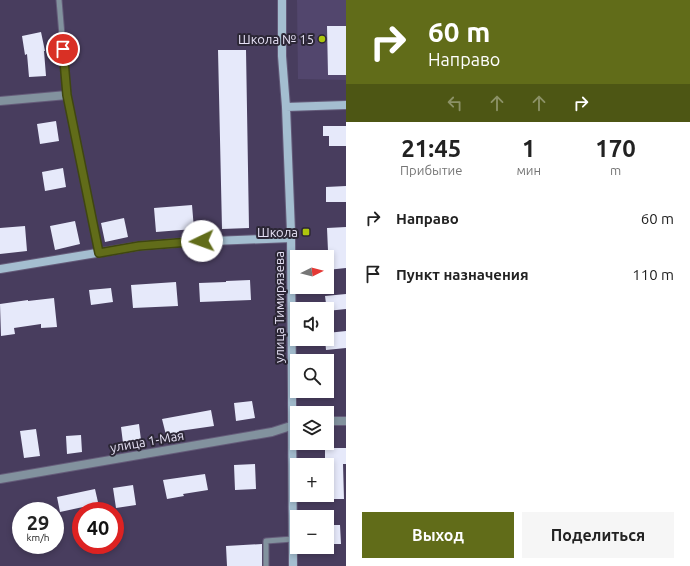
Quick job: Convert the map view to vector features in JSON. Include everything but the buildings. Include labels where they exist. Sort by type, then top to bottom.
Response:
[{"type":"main road","name":"улица Тимирязева","points":[[282,0],[282,56],[286,107],[291,238],[294,406]]},
{"type":"main road","points":[[286,107],[346,105]]},
{"type":"main road","points":[[0,269],[139,246],[188,242],[291,238]]},
{"type":"main road","name":"улица Тимирязева","points":[[293,510],[294,450]]},
{"type":"main road","name":"улица Тимирязева","points":[[293,554],[293,566]]},
{"type":"street","points":[[0,101],[67,95]]},
{"type":"street","points":[[334,421],[346,421]]},
{"type":"street","name":"улица 1-Мая","points":[[0,479],[272,432],[290,426]]},
{"type":"lane","points":[[58,0],[67,95],[99,253]]},
{"type":"lane","points":[[266,566],[266,541],[290,539]]},
{"type":"shaded area","name":"Школа № 15","points":[[297,0],[346,0],[346,80],[298,79]]},
{"type":"place","name":"Школа № 15","points":[[322,39]]},
{"type":"place","name":"Школа","points":[[306,232]]},
{"type":"route","points":[[63,49],[67,95],[99,253],[139,246],[202,241]]}]
